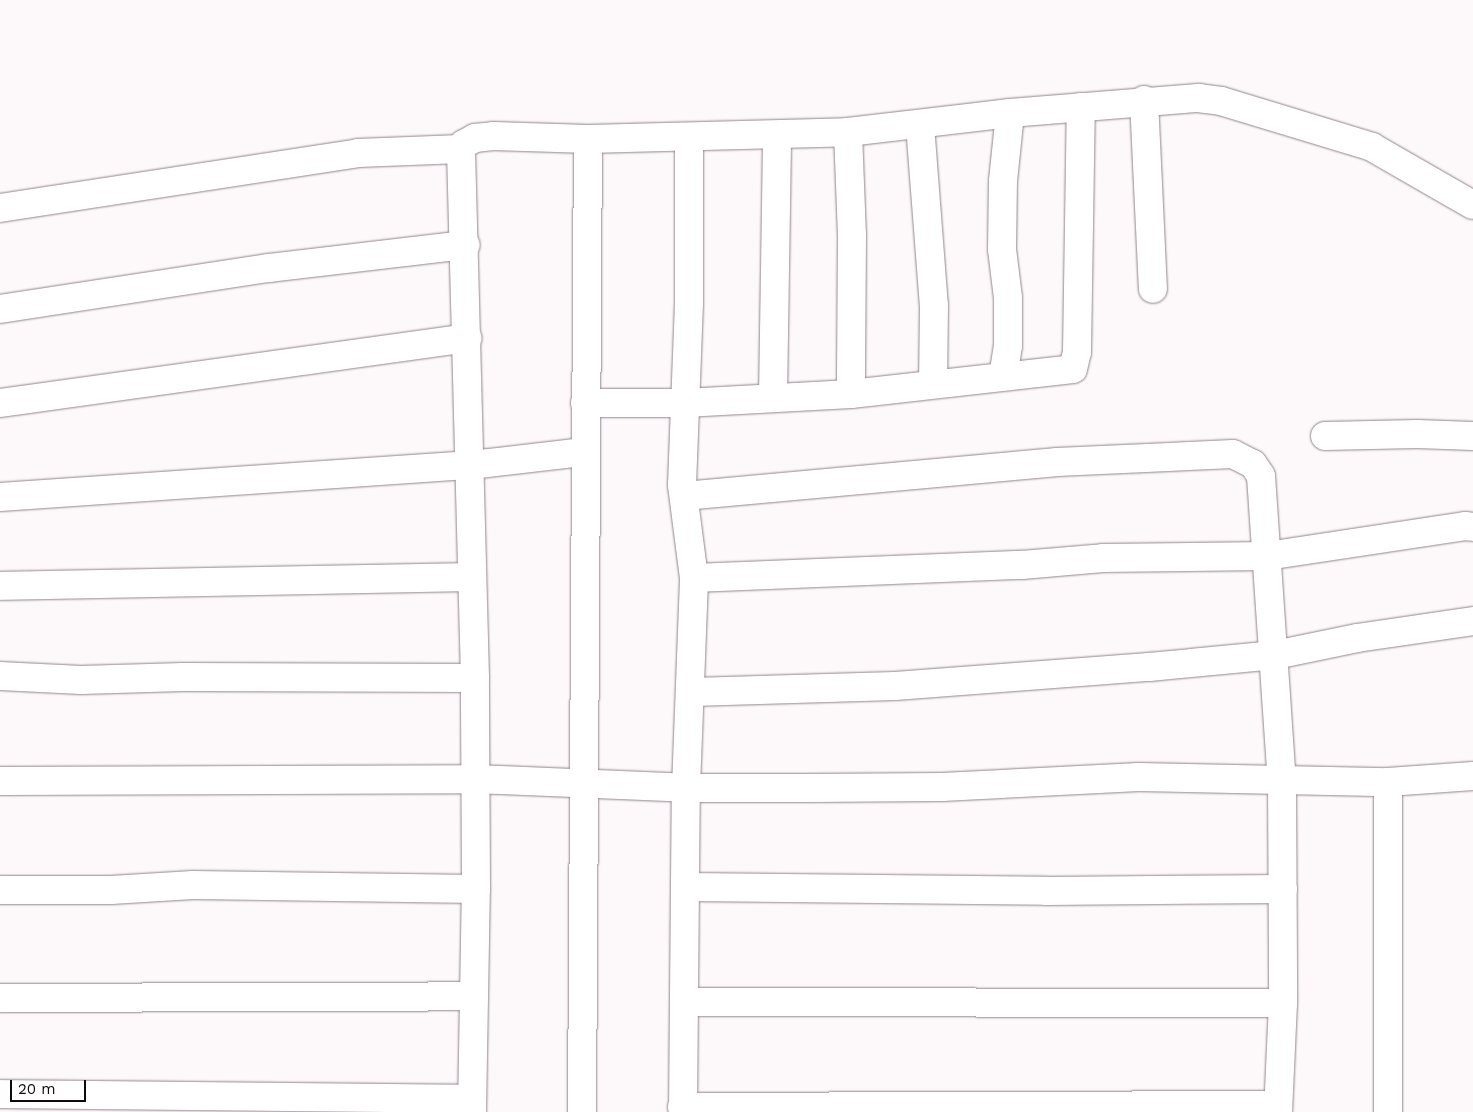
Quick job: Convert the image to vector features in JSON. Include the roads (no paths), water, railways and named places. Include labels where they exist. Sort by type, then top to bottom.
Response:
[{"type":"street","points":[[0,208],[358,153],[461,149],[471,140],[493,136],[588,139],[848,132],[1010,113],[1144,100],[1198,98],[1221,101],[1372,147],[1473,205]]},
{"type":"street","points":[[1144,100],[1153,288]]},
{"type":"street","points":[[585,403],[685,403],[851,394],[1068,371],[1075,366],[1081,107]]},
{"type":"street","points":[[1003,377],[1008,336],[1002,249],[1002,190],[1010,113]]},
{"type":"street","points":[[920,125],[934,305],[933,384]]},
{"type":"street","points":[[848,132],[852,234],[851,394]]},
{"type":"street","points":[[773,397],[777,135]]},
{"type":"street","points":[[684,496],[983,466],[1233,454],[1248,459],[1261,476],[1275,655],[1282,780],[1283,1003],[1278,1108],[682,1110],[688,887],[686,788],[692,692],[694,578],[684,496],[689,137]]},
{"type":"street","points":[[582,1112],[584,452],[588,139]]},
{"type":"street","points":[[0,1094],[472,1105],[472,996],[476,889],[475,678],[466,245],[461,149]]},
{"type":"street","points":[[0,309],[269,268],[466,245]]},
{"type":"street","points":[[0,403],[468,338]]},
{"type":"street","points":[[1325,436],[1417,434],[1473,436]]},
{"type":"street","points":[[0,497],[471,465],[584,452]]},
{"type":"street","points":[[694,578],[1022,565],[1102,558],[1267,556],[1465,526],[1473,527]]},
{"type":"street","points":[[0,586],[472,577]]},
{"type":"street","points":[[692,692],[925,685],[1275,655],[1357,638],[1473,621]]},
{"type":"street","points":[[0,676],[81,680],[475,678]]},
{"type":"street","points":[[0,781],[475,779],[582,782],[686,788],[942,787],[1139,777],[1388,782],[1473,776]]},
{"type":"street","points":[[1388,782],[1388,1112]]},
{"type":"street","points":[[0,890],[111,890],[193,885],[476,889]]},
{"type":"street","points":[[688,887],[1046,891],[1283,889]]},
{"type":"street","points":[[0,998],[472,996]]},
{"type":"street","points":[[685,1002],[1283,1003]]}]
